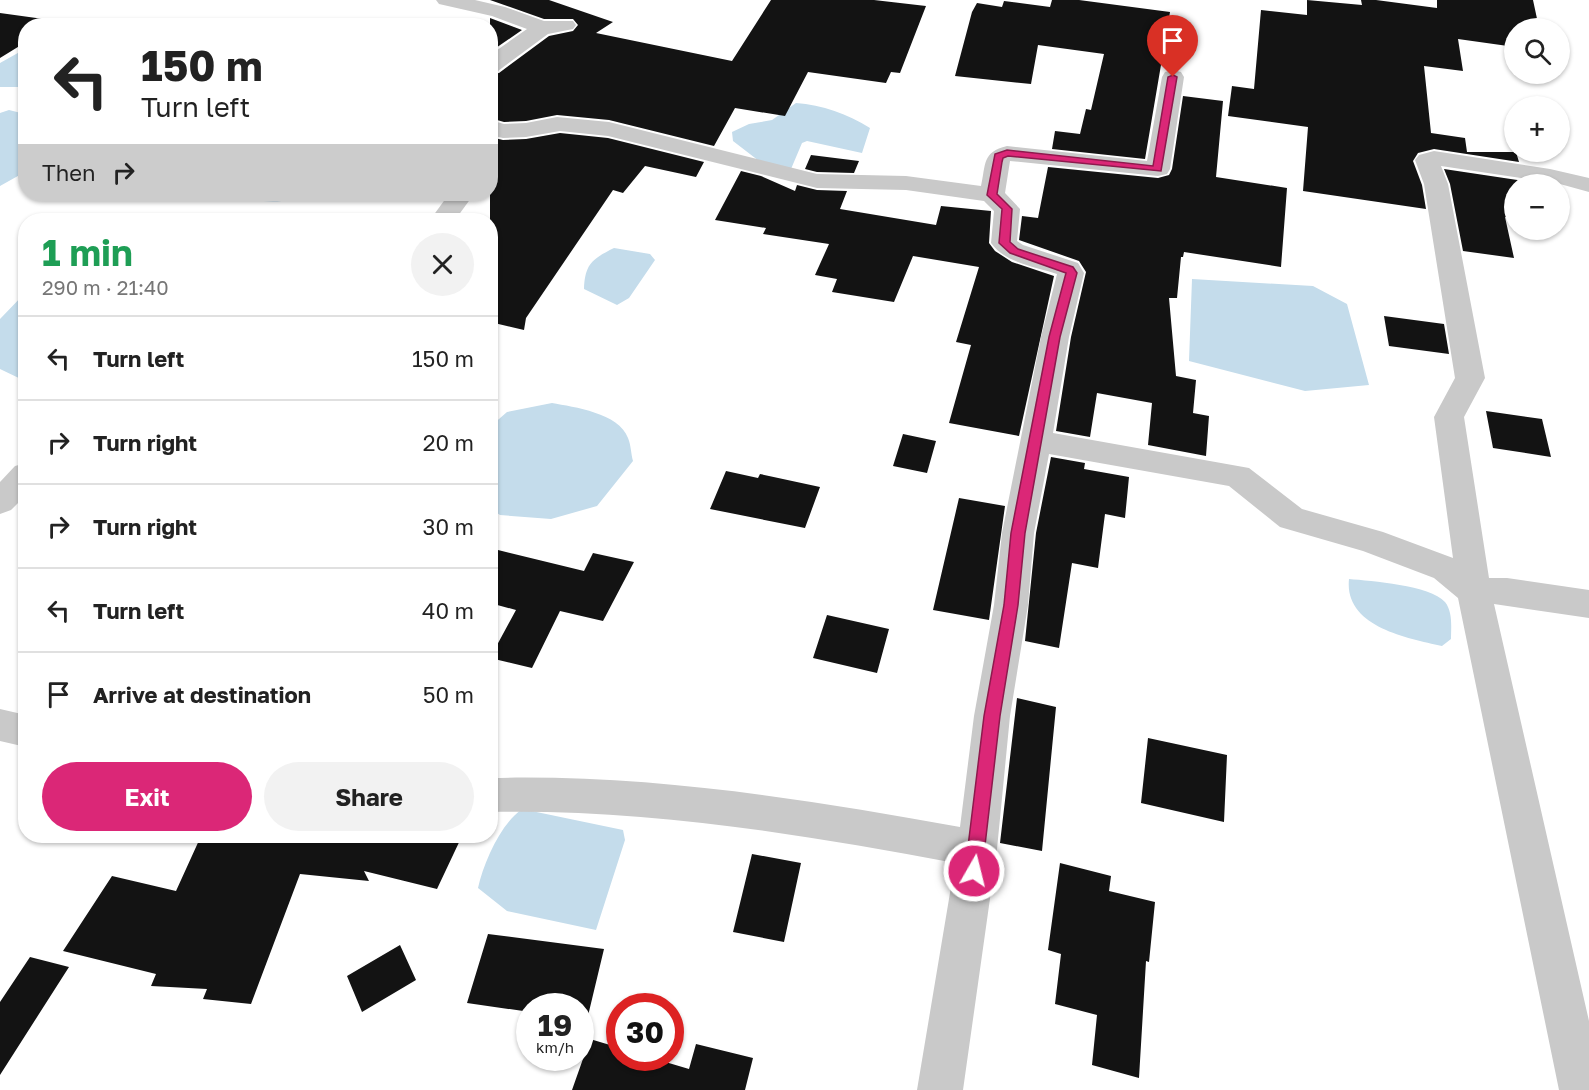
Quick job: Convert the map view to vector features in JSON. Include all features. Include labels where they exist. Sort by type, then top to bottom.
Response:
[{"type":"street","points":[[446,0],[498,11],[542,28],[567,25]]},
{"type":"street","points":[[498,60],[542,28]]},
{"type":"street","points":[[992,195],[999,156],[1007,153],[1158,169],[1173,77]]},
{"type":"street","points":[[498,129],[547,128],[557,124],[609,129],[817,181],[906,183],[992,195],[1007,209],[1004,243],[1008,248],[1069,269],[1071,273],[1054,337],[1018,533],[1011,605],[992,716],[977,849],[940,1090]]},
{"type":"street","points":[[1582,1090],[1474,591],[1449,417],[1470,378],[1436,184],[1427,160],[1434,158],[1550,176],[1589,185]]},
{"type":"street","points":[[447,213],[457,201]]},
{"type":"street","points":[[1036,441],[1238,476],[1291,518],[1371,541],[1446,569],[1474,591],[1507,591],[1589,604]]},
{"type":"street","points":[[0,502],[18,483]]},
{"type":"street","points":[[0,725],[18,729]]},
{"type":"street","points":[[498,795],[645,796],[787,814],[977,849]]},
{"type":"water","points":[[18,53],[18,87],[0,87],[0,63]]},
{"type":"water","points":[[796,103],[834,111],[870,128],[862,153],[807,141],[802,143],[791,169],[759,161],[733,141],[732,132],[749,124],[772,120]]},
{"type":"water","points":[[9,110],[18,112],[18,176],[0,186],[0,113]]},
{"type":"water","points":[[614,248],[650,254],[655,260],[629,298],[617,305],[584,289],[586,274],[591,263]]},
{"type":"water","points":[[1192,279],[1313,286],[1347,304],[1369,385],[1305,391],[1189,361]]},
{"type":"water","points":[[18,300],[18,378],[0,369],[0,319]]},
{"type":"water","points":[[552,403],[606,417],[623,429],[630,444],[633,461],[597,506],[551,519],[500,515],[498,514],[498,420],[507,412]]},
{"type":"water","points":[[1349,579],[1400,585],[1437,596],[1448,606],[1451,639],[1442,646],[1411,639],[1395,634],[1366,619],[1356,608],[1350,595]]},
{"type":"water","points":[[522,809],[623,830],[625,840],[596,930],[507,911],[478,888],[494,845],[498,843],[500,834]]},
{"type":"building","points":[[490,0],[549,0],[613,22],[596,33],[732,61],[771,0],[874,0],[926,6],[900,73],[891,72],[886,83],[808,72],[785,116],[735,108],[714,146],[609,120],[557,115],[526,121],[498,120],[498,73],[549,36],[573,31],[578,25],[573,19],[544,19]]},
{"type":"building","points":[[1052,0],[1079,0],[1170,12],[1145,159],[1052,149],[1055,131],[1080,134],[1086,109],[1091,110],[1104,54],[1038,45],[1031,84],[955,76],[972,12],[977,3],[1002,7],[1004,1],[1050,7]]},
{"type":"building","points":[[1307,0],[1362,5],[1361,0],[1376,0],[1437,8],[1437,0],[1533,0],[1537,18],[1504,18],[1504,45],[1458,39],[1463,71],[1424,66],[1431,133],[1465,138],[1467,152],[1504,152],[1504,160],[1434,149],[1418,153],[1413,161],[1422,185],[1426,209],[1303,191],[1308,127],[1228,116],[1232,86],[1254,89],[1261,10],[1307,15]]},
{"type":"building","points":[[0,13],[36,18],[18,18],[18,47],[0,58]]},
{"type":"building","points":[[498,21],[522,30],[498,46]]},
{"type":"building","points":[[1183,96],[1223,101],[1216,177],[1287,188],[1281,267],[1184,252],[1181,257],[1177,298],[1169,298],[1176,376],[1196,380],[1193,413],[1209,416],[1206,456],[1148,445],[1152,403],[1097,393],[1090,437],[1056,431],[1071,337],[1086,272],[1079,261],[1019,240],[1022,216],[1038,218],[1048,167],[1158,178],[1169,175],[1172,169]]},
{"type":"building","points":[[560,133],[608,138],[704,162],[696,177],[645,166],[623,193],[613,190],[526,318],[524,330],[498,324],[498,213],[490,213],[490,201],[498,201],[498,139],[526,139]]},
{"type":"building","points":[[811,155],[859,161],[854,173],[817,172],[805,169]]},
{"type":"building","points":[[1444,169],[1504,178],[1504,240],[1510,240],[1514,258],[1463,251],[1450,184]]},
{"type":"building","points":[[741,171],[761,176],[795,191],[797,185],[817,190],[847,191],[840,209],[936,225],[941,206],[991,211],[989,243],[995,251],[1012,262],[1054,276],[1019,436],[949,423],[971,345],[956,342],[979,267],[913,256],[894,302],[832,292],[837,279],[815,275],[829,244],[763,234],[766,228],[715,220]]},
{"type":"building","points":[[1384,316],[1444,324],[1449,354],[1389,346]]},
{"type":"building","points":[[1486,411],[1542,419],[1551,457],[1493,448]]},
{"type":"building","points":[[903,434],[936,441],[927,473],[893,466]]},
{"type":"building","points":[[1051,457],[1085,463],[1084,469],[1129,477],[1125,518],[1105,514],[1098,568],[1072,563],[1059,648],[1025,641],[1036,533]]},
{"type":"building","points":[[726,471],[758,478],[760,474],[820,487],[805,528],[710,509]]},
{"type":"building","points":[[959,498],[1005,506],[989,620],[933,610]]},
{"type":"building","points":[[498,550],[584,571],[593,553],[634,562],[603,621],[560,611],[532,668],[498,660],[498,643],[516,610],[498,605]]},
{"type":"building","points":[[827,615],[889,629],[877,673],[813,658]]},
{"type":"building","points":[[1017,698],[1056,707],[1042,851],[1000,843]]},
{"type":"building","points":[[1148,738],[1227,755],[1224,822],[1141,803]]},
{"type":"building","points":[[198,843],[459,843],[437,889],[364,871],[369,881],[300,874],[251,1004],[203,999],[207,989],[151,986],[156,974],[63,951],[112,876],[176,891]]},
{"type":"building","points":[[752,854],[801,863],[784,942],[733,932]]},
{"type":"building","points":[[1060,863],[1111,876],[1109,891],[1155,902],[1149,962],[1146,961],[1139,1078],[1092,1065],[1097,1015],[1055,1004],[1061,954],[1048,950]]},
{"type":"building","points":[[488,934],[604,949],[593,993],[516,993],[516,1010],[467,1003]]},
{"type":"building","points":[[400,945],[416,980],[362,1012],[347,976]]},
{"type":"building","points":[[30,957],[69,967],[0,1075],[0,1002]]},
{"type":"building","points":[[594,1040],[606,1044],[606,1071],[684,1071],[684,1068],[689,1069],[696,1044],[753,1058],[745,1090],[572,1090],[579,1071],[594,1071]]},
{"type":"route","points":[[974,871],[992,716],[1011,605],[1018,533],[1054,337],[1071,273],[1069,269],[1014,251],[1004,243],[1007,209],[992,195],[997,162],[999,156],[1007,153],[1158,169],[1173,77]]}]
